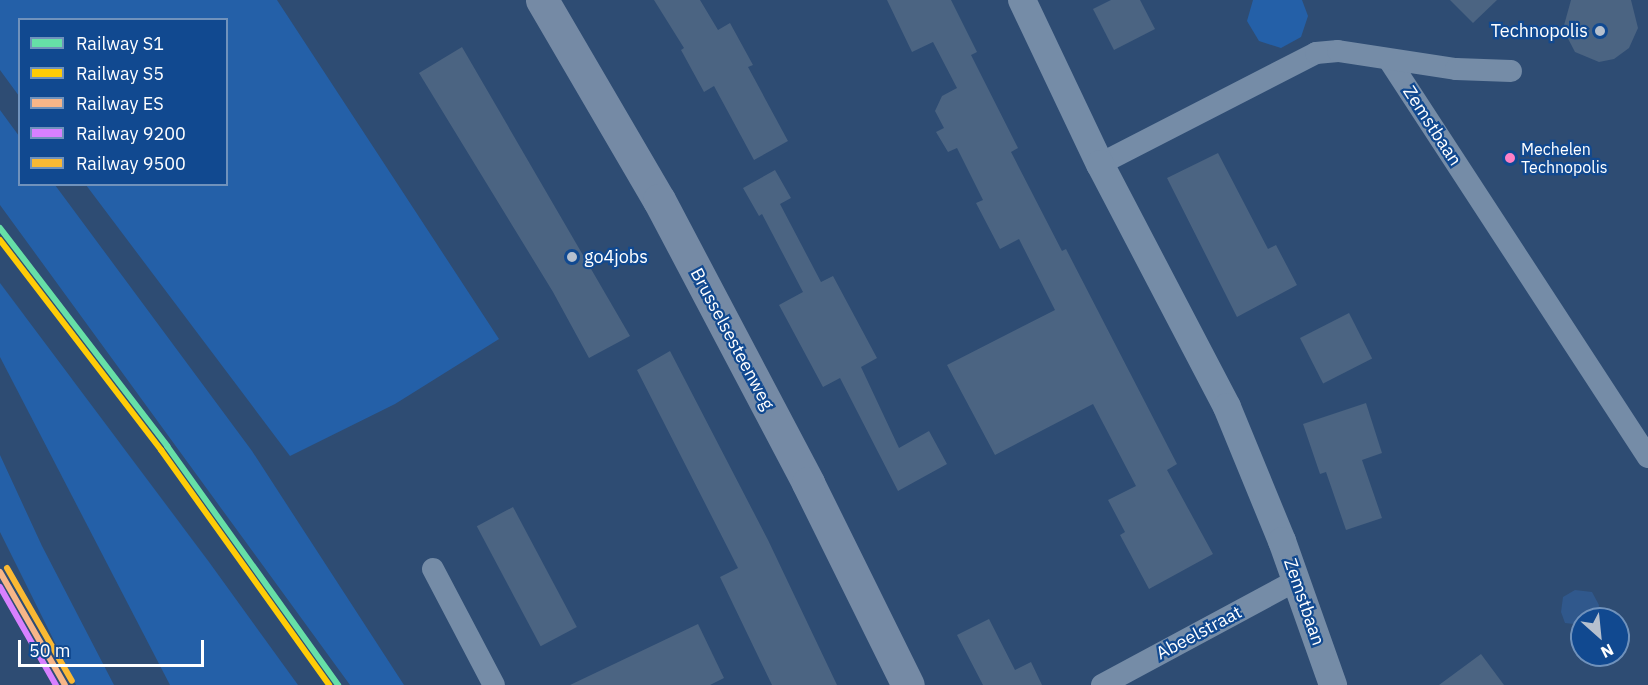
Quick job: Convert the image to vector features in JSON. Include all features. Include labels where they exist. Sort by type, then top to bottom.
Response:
[{"type":"main road","name":"Brusselsesteenweg","points":[[542,0],[659,200],[808,483],[908,685]]},
{"type":"street","name":"Zemstbaan","points":[[1022,0],[1100,164],[1227,407],[1295,580],[1333,685]]},
{"type":"street","points":[[1100,164],[1316,53],[1338,51],[1389,60],[1511,71]]},
{"type":"street","name":"Zemstbaan","points":[[1389,60],[1648,457]]},
{"type":"street","points":[[434,569],[494,685]]},
{"type":"street","name":"Abeelstraat","points":[[1102,685],[1295,580]]},
{"type":"shaded area","points":[[0,0],[277,0],[499,339],[395,404],[290,456],[87,186],[228,186],[228,18],[18,18],[18,95],[0,70]]},
{"type":"shaded area","points":[[1253,0],[1302,0],[1308,16],[1301,37],[1281,48],[1259,41],[1247,21]]},
{"type":"shaded area","points":[[0,110],[18,135],[18,186],[56,186],[252,451],[404,685],[350,685],[0,205]]},
{"type":"shaded area","points":[[0,283],[298,685],[170,685],[0,357]]},
{"type":"shaded area","points":[[0,455],[42,546],[114,685],[76,685],[0,532]]},
{"type":"shaded area","points":[[1575,590],[1592,592],[1599,607],[1570,607],[1570,624],[1565,623],[1561,612],[1563,597]]},
{"type":"building","points":[[654,0],[700,0],[718,30],[730,23],[753,65],[748,67],[788,141],[754,160],[714,86],[704,92],[681,50],[684,48]]},
{"type":"building","points":[[887,0],[951,0],[977,52],[971,55],[1018,148],[1011,152],[1062,251],[1066,249],[1177,464],[1167,470],[1213,554],[1149,589],[1120,535],[1125,532],[1108,500],[1136,486],[1093,404],[995,455],[947,365],[1055,310],[1019,239],[1000,249],[976,203],[983,200],[957,148],[948,152],[936,132],[944,128],[935,111],[942,96],[957,88],[933,42],[912,52]]},
{"type":"building","points":[[1111,0],[1140,0],[1155,29],[1114,50],[1093,9]]},
{"type":"building","name":"Technopolis","points":[[1450,0],[1497,0],[1473,23]]},
{"type":"building","name":"Technopolis","points":[[1571,0],[1631,0],[1638,28],[1629,48],[1614,59],[1599,62],[1575,52],[1563,29]]},
{"type":"building","points":[[462,47],[630,336],[589,358],[553,292],[419,73]]},
{"type":"building","points":[[1218,153],[1268,249],[1276,245],[1297,285],[1237,317],[1167,178]]},
{"type":"building","points":[[775,170],[791,198],[780,204],[821,282],[833,276],[877,358],[861,367],[899,448],[929,431],[947,464],[898,491],[840,378],[823,387],[779,305],[803,292],[762,214],[759,216],[743,188]]},
{"type":"building","points":[[1349,313],[1372,358],[1323,383],[1300,338]]},
{"type":"building","points":[[670,351],[768,540],[837,685],[772,685],[720,577],[738,568],[637,370]]},
{"type":"building","points":[[1366,403],[1382,453],[1362,460],[1382,518],[1346,530],[1326,472],[1320,474],[1303,424]]},
{"type":"building","points":[[513,507],[577,627],[541,646],[477,526]]},
{"type":"building","points":[[989,619],[1015,670],[1031,662],[1042,685],[983,685],[957,635]]},
{"type":"building","points":[[698,624],[724,678],[710,685],[570,685]]},
{"type":"building","points":[[1481,654],[1504,685],[1439,685]]},
{"type":"rail line","name":"S1","points":[[0,228],[167,446],[338,685]]},
{"type":"rail line","name":"S5","points":[[0,240],[161,450],[329,685]]},
{"type":"rail line","name":"9500","points":[[7,568],[72,681]]},
{"type":"rail line","name":"ES","points":[[0,572],[65,685]]},
{"type":"rail line","name":"9200","points":[[0,587],[56,685]]},
{"type":"place","name":"Technopolis","points":[[1600,31]]},
{"type":"place","name":"Mechelen Technopolis","points":[[1510,158]]},
{"type":"place","name":"go4jobs","points":[[572,257]]}]
